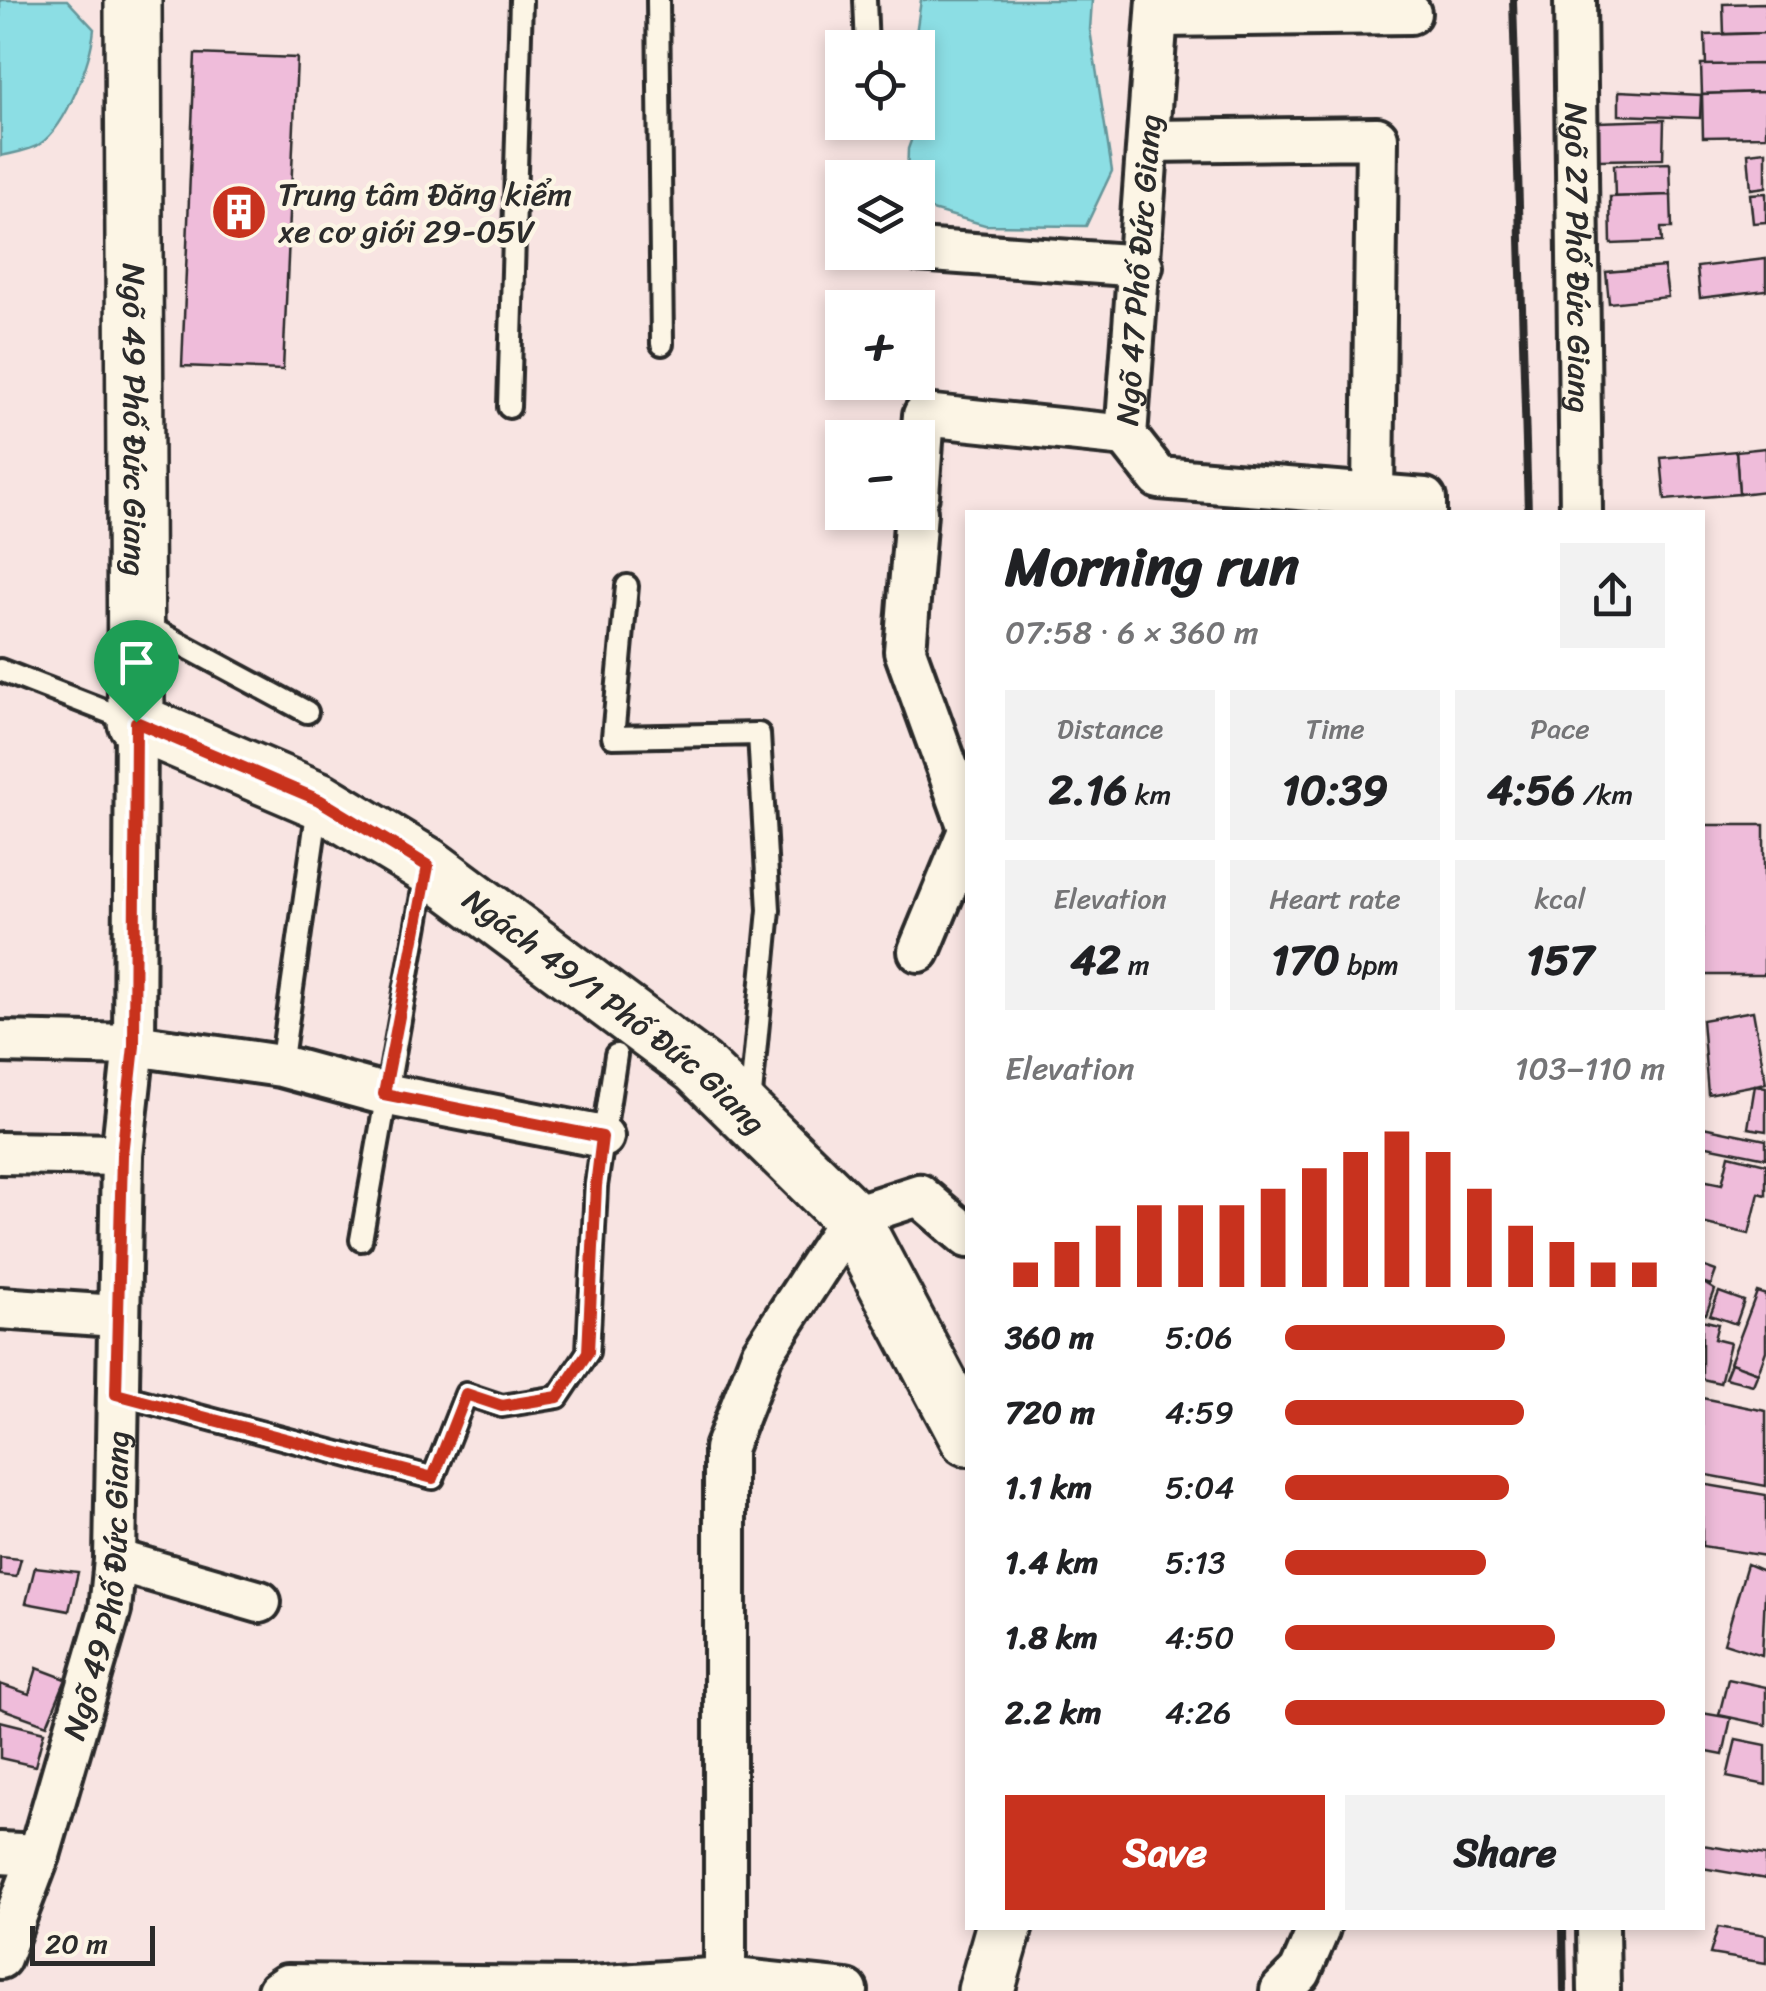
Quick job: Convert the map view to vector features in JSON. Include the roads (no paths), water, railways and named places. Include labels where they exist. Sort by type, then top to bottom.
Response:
[{"type":"street","name":"Ngõ 49 Phố Đức Giang","points":[[0,1958],[19,1854],[110,1610],[115,1560],[116,1316],[122,1155],[134,1046],[134,0]]},
{"type":"street","name":"Ngõ 27 Phố Đức Giang","points":[[1575,0],[1581,510]]},
{"type":"street","points":[[1158,8],[1410,13]]},
{"type":"street","name":"Ngõ 47 Phố Đức Giang","points":[[924,420],[924,415],[1126,436],[1142,266],[1158,8]]},
{"type":"street","points":[[1151,140],[1377,138],[1373,495]]},
{"type":"street","points":[[935,251],[1142,266]]},
{"type":"street","points":[[1126,436],[1158,495],[1373,495],[1425,499],[1425,510]]},
{"type":"street","points":[[915,530],[906,651],[965,817]]},
{"type":"street","name":"Ngách 49/1 Phố Đức Giang","points":[[136,722],[319,800],[428,866],[617,1003],[698,1068],[851,1218],[965,1432]]},
{"type":"street","points":[[919,951],[965,840]]},
{"type":"street","points":[[0,1042],[134,1046],[281,1066],[384,1094],[602,1137]]},
{"type":"street","points":[[0,1153],[122,1155]]},
{"type":"street","points":[[725,1978],[724,1449],[762,1354],[851,1218],[919,1194],[965,1234]]},
{"type":"street","points":[[0,1308],[116,1316]]},
{"type":"street","points":[[115,1560],[260,1602]]},
{"type":"street","points":[[986,1991],[1003,1930]]},
{"type":"street","points":[[1598,1930],[1599,1991]]},
{"type":"street","points":[[1280,1991],[1312,1957]]},
{"type":"street","points":[[278,1991],[287,1985],[576,1988],[725,1978],[847,1991]]},
{"type":"lane","points":[[509,408],[521,0]]},
{"type":"lane","points":[[658,0],[662,344]]},
{"type":"lane","points":[[865,0],[866,30]]},
{"type":"lane","points":[[628,586],[613,737],[758,734],[769,910],[748,1117]]},
{"type":"lane","points":[[134,619],[307,712]]},
{"type":"lane","points":[[0,670],[136,722]]},
{"type":"lane","points":[[281,1066],[319,800]]},
{"type":"lane","points":[[361,1240],[384,1094],[428,866]]},
{"type":"lane","points":[[116,1394],[433,1478],[466,1394],[502,1406],[558,1397],[588,1352],[596,1186],[616,1055]]},
{"type":"water","points":[[0,0],[67,0],[94,29],[83,74],[59,123],[36,146],[1,156]]},
{"type":"water","points":[[921,0],[1092,0],[1090,30],[1112,171],[1086,226],[985,225],[935,211],[935,160],[908,160],[911,140],[935,140],[935,30],[917,30]]},
{"type":"railway","points":[[1513,0],[1528,510]]},
{"type":"railway","points":[[1563,1930],[1564,1991]]},
{"type":"place","name":"Trung tâm Đăng kiểm xe cơ giới 29-05V","points":[[239,212]]}]
